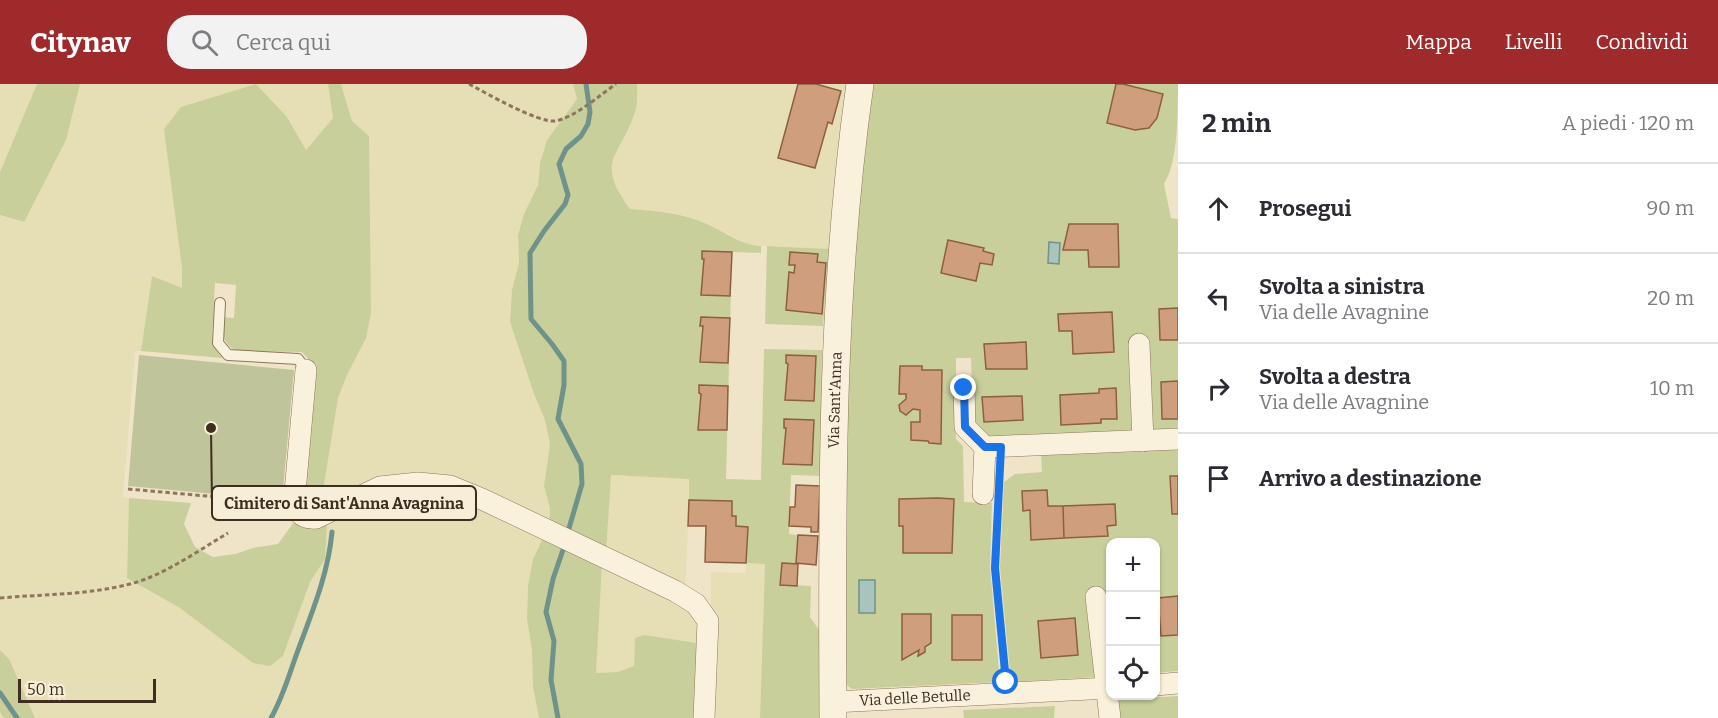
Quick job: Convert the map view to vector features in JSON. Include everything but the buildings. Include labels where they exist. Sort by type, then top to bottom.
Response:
[{"type":"street","name":"Via Sant'Anna","points":[[833,710],[837,322],[860,84]]},
{"type":"street","points":[[1139,344],[1143,441]]},
{"type":"street","points":[[306,370],[294,503],[298,512],[303,516],[316,518],[380,487],[434,483],[450,486],[675,591],[700,608],[709,627],[704,718]]},
{"type":"street","points":[[964,388],[965,427],[985,447],[991,498]]},
{"type":"street","points":[[985,447],[1178,439]]},
{"type":"street","points":[[1096,597],[1106,673]]},
{"type":"street","points":[[1160,685],[1178,683]]},
{"type":"street","name":"Via delle Betulle","points":[[833,710],[1106,688]]},
{"type":"street","points":[[1109,700],[1110,718]]},
{"type":"lane","points":[[220,303],[218,343],[228,354],[298,359],[306,370]]},
{"type":"path","points":[[469,84],[547,120],[555,121],[579,109],[616,84]]},
{"type":"path","points":[[128,489],[294,503]]},
{"type":"path","points":[[991,498],[1006,682]]},
{"type":"path","points":[[0,598],[88,591],[141,581],[173,566],[228,533]]},
{"type":"shaded area","points":[[0,84],[37,84],[0,172]]},
{"type":"shaded area","points":[[80,84],[256,84],[225,94],[182,268],[182,289],[152,276],[141,351],[135,351],[123,497],[129,498],[127,578],[180,608],[283,656],[310,582],[325,559],[327,524],[372,497],[441,490],[544,536],[533,559],[528,585],[527,619],[532,650],[533,687],[539,718],[0,718],[0,215],[23,222],[66,140]]},
{"type":"shaded area","points":[[256,84],[328,84],[333,118],[306,151],[287,117]]},
{"type":"shaded area","points":[[341,84],[573,84],[575,87],[577,99],[547,140],[540,163],[538,185],[524,214],[518,235],[519,263],[512,290],[510,322],[545,420],[550,444],[544,486],[550,508],[549,525],[439,477],[304,510],[302,495],[324,485],[338,398],[347,375],[352,121]]},
{"type":"shaded area","points":[[637,84],[847,84],[829,249],[750,245],[688,217],[673,213],[630,209],[617,192],[611,176],[612,163],[636,110]]},
{"type":"shaded area","points":[[610,475],[690,479],[685,592],[606,553]]},
{"type":"shaded area","points":[[602,563],[696,611],[703,644],[635,639],[634,666],[618,672],[595,673]]},
{"type":"shaded area","points":[[746,563],[765,564],[760,718],[709,718],[711,572],[746,573]]},
{"type":"green space","points":[[37,84],[80,84],[66,140],[24,222],[0,215],[0,172]]},
{"type":"green space","points":[[256,84],[287,117],[306,150],[333,118],[328,84],[341,84],[352,121],[369,136],[371,313],[366,338],[338,398],[324,485],[302,495],[314,366],[302,352],[237,351],[228,345],[224,337],[224,317],[234,318],[236,285],[215,283],[212,336],[214,346],[222,358],[141,351],[152,276],[182,288],[182,268],[164,129],[181,107]]},
{"type":"green space","points":[[573,84],[637,84],[636,109],[613,160],[612,169],[613,180],[630,209],[680,215],[709,225],[741,241],[761,246],[761,253],[732,252],[726,479],[761,480],[764,349],[822,350],[821,476],[791,475],[789,534],[798,535],[796,563],[782,563],[780,584],[811,586],[810,617],[820,631],[819,718],[760,718],[765,564],[746,563],[747,527],[736,526],[736,517],[732,516],[732,501],[689,500],[689,479],[611,475],[606,553],[549,525],[550,508],[544,486],[550,444],[545,420],[510,322],[512,290],[519,263],[518,235],[524,214],[538,185],[540,163],[547,140],[577,99]]},
{"type":"green space","points":[[872,84],[1178,84],[1175,151],[1169,175],[1164,184],[1171,218],[1178,219],[1178,430],[985,438],[973,426],[971,358],[956,358],[956,439],[963,446],[964,502],[992,503],[990,567],[1000,682],[852,689],[845,684],[847,312]]},
{"type":"green space","points":[[767,246],[829,249],[823,326],[765,324]]},
{"type":"green space","points":[[139,355],[294,370],[282,500],[128,486]]},
{"type":"green space","points":[[1178,449],[1178,671],[1160,673],[1160,538],[1106,538],[1106,674],[1098,677],[1011,682],[1000,568],[1004,482],[1015,474],[1042,472],[1041,454]]},
{"type":"green space","points":[[129,498],[191,503],[184,524],[195,547],[213,557],[278,544],[294,522],[310,529],[327,524],[325,559],[310,582],[283,656],[270,666],[253,663],[180,608],[127,578]]},
{"type":"green space","points":[[544,536],[602,563],[596,673],[618,672],[634,666],[635,638],[644,635],[703,644],[699,718],[539,718],[533,687],[532,650],[527,619],[528,585],[533,559]]},
{"type":"green space","points":[[0,650],[9,659],[35,718],[4,718],[0,712]]},
{"type":"green space","points":[[1178,696],[1178,718],[1118,718],[1115,700],[1160,700],[1160,697]]},
{"type":"green space","points":[[1055,706],[1054,718],[964,718],[963,710]]},
{"type":"water","points":[[1049,242],[1060,243],[1059,264],[1048,263]]},
{"type":"water","points":[[859,580],[875,580],[875,613],[859,613]]},
{"type":"waterway","points":[[567,535],[582,484],[581,464],[558,419],[564,385],[564,361],[531,319],[530,253],[565,204],[568,195],[559,164],[566,149],[581,136],[588,124],[590,112],[586,84]]},
{"type":"waterway","points":[[271,718],[286,686],[319,593],[332,532]]},
{"type":"waterway","points":[[558,718],[551,680],[554,641],[546,612],[553,579],[565,544]]},
{"type":"waterway","points":[[0,693],[17,718]]},
{"type":"place","name":"Cimitero di Sant'Anna Avagnina","points":[[211,428]]},
{"type":"route","points":[[964,388],[965,427],[985,447],[1001,447],[995,568],[1006,682]]}]
